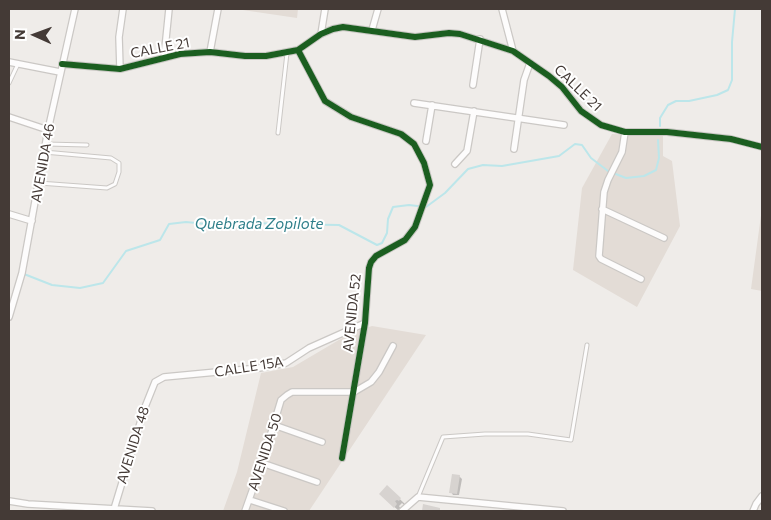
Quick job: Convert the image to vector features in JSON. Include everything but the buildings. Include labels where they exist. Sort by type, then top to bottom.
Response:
[{"type":"street","name":"AVENIDA 46","points":[[9,317],[22,273],[48,130],[75,9]]},
{"type":"street","points":[[120,69],[119,37],[123,9]]},
{"type":"street","points":[[164,58],[169,9]]},
{"type":"street","points":[[210,52],[218,9]]},
{"type":"street","points":[[321,34],[324,9]]},
{"type":"street","points":[[372,30],[378,9]]},
{"type":"street","points":[[502,9],[513,51]]},
{"type":"street","name":"CALLE 21","points":[[62,64],[120,69],[180,54],[210,52],[266,56],[298,50],[321,34],[343,27],[415,37],[449,33],[460,34],[513,51],[562,87],[581,111],[594,122],[614,130],[625,132],[674,132],[731,139],[762,147]]},
{"type":"street","points":[[473,85],[480,40]]},
{"type":"street","name":"AVENIDA 52","points":[[298,50],[325,101],[351,117],[401,134],[414,144],[424,163],[430,185],[415,227],[405,240],[376,256],[369,268],[365,323],[342,458]]},
{"type":"street","points":[[9,62],[60,72]]},
{"type":"street","points":[[514,149],[524,80],[530,63]]},
{"type":"street","points":[[414,103],[564,125]]},
{"type":"street","points":[[426,141],[432,105]]},
{"type":"street","points":[[455,164],[467,151],[474,111]]},
{"type":"street","points":[[9,117],[48,130]]},
{"type":"street","points":[[625,132],[622,152],[604,192],[599,252],[601,259],[641,279]]},
{"type":"street","points":[[602,209],[664,238]]},
{"type":"street","points":[[9,214],[32,221]]},
{"type":"street","name":"CALLE 15A","points":[[155,382],[164,377],[259,368],[286,363],[309,348],[365,323]]},
{"type":"street","points":[[354,392],[371,382],[394,346]]},
{"type":"street","name":"AVENIDA 48","points":[[114,509],[144,407],[155,382]]},
{"type":"street","name":"AVENIDA 50","points":[[245,511],[262,464],[281,400],[292,392],[354,392]]},
{"type":"street","points":[[274,425],[322,442]]},
{"type":"street","points":[[262,464],[317,482]]},
{"type":"street","points":[[753,511],[762,496]]},
{"type":"street","points":[[402,511],[418,497],[563,511]]},
{"type":"street","points":[[250,500],[284,511]]},
{"type":"street","points":[[9,502],[152,511]]},
{"type":"lane","points":[[278,133],[287,53]]},
{"type":"lane","points":[[9,83],[18,64]]},
{"type":"lane","points":[[46,144],[88,145]]},
{"type":"lane","points":[[39,183],[107,188],[115,184],[119,172],[119,163],[111,158],[44,152]]},
{"type":"lane","points":[[418,497],[443,437],[519,434],[571,440],[587,345]]},
{"type":"shaded area","points":[[236,9],[298,9],[297,18]]},
{"type":"shaded area","points":[[612,134],[663,136],[663,156],[672,161],[680,226],[637,307],[573,270],[582,188]]},
{"type":"shaded area","points":[[762,208],[762,291],[751,289]]},
{"type":"shaded area","points":[[372,326],[426,335],[309,511],[223,511],[237,472],[261,373],[293,367],[349,334]]},
{"type":"waterway","points":[[660,126],[660,118],[668,105],[676,101],[689,101],[717,95],[728,90],[732,80],[732,42],[735,9]]},
{"type":"waterway","name":"Quebrada Zopilote","points":[[24,274],[52,285],[80,288],[103,283],[126,251],[160,240],[169,224],[186,222],[216,225],[246,222],[339,225],[377,245],[382,243],[387,233],[388,219],[393,207],[409,205],[426,207],[445,193],[468,169],[483,165],[502,166],[559,156],[575,144],[582,145],[591,158],[608,171],[626,178],[644,176],[656,170],[659,158],[658,140]]},
{"type":"cycle path","points":[[62,64],[120,69],[180,54],[210,52],[266,56],[298,50],[321,34],[343,27],[415,37],[449,33],[460,34],[513,51],[549,76],[562,87],[581,111],[601,125],[625,132],[667,132],[731,139],[762,147]]},
{"type":"cycle path","points":[[298,50],[325,101],[351,117],[401,134],[414,144],[424,163],[430,185],[415,227],[405,240],[376,256],[369,268],[365,323],[342,458]]}]
